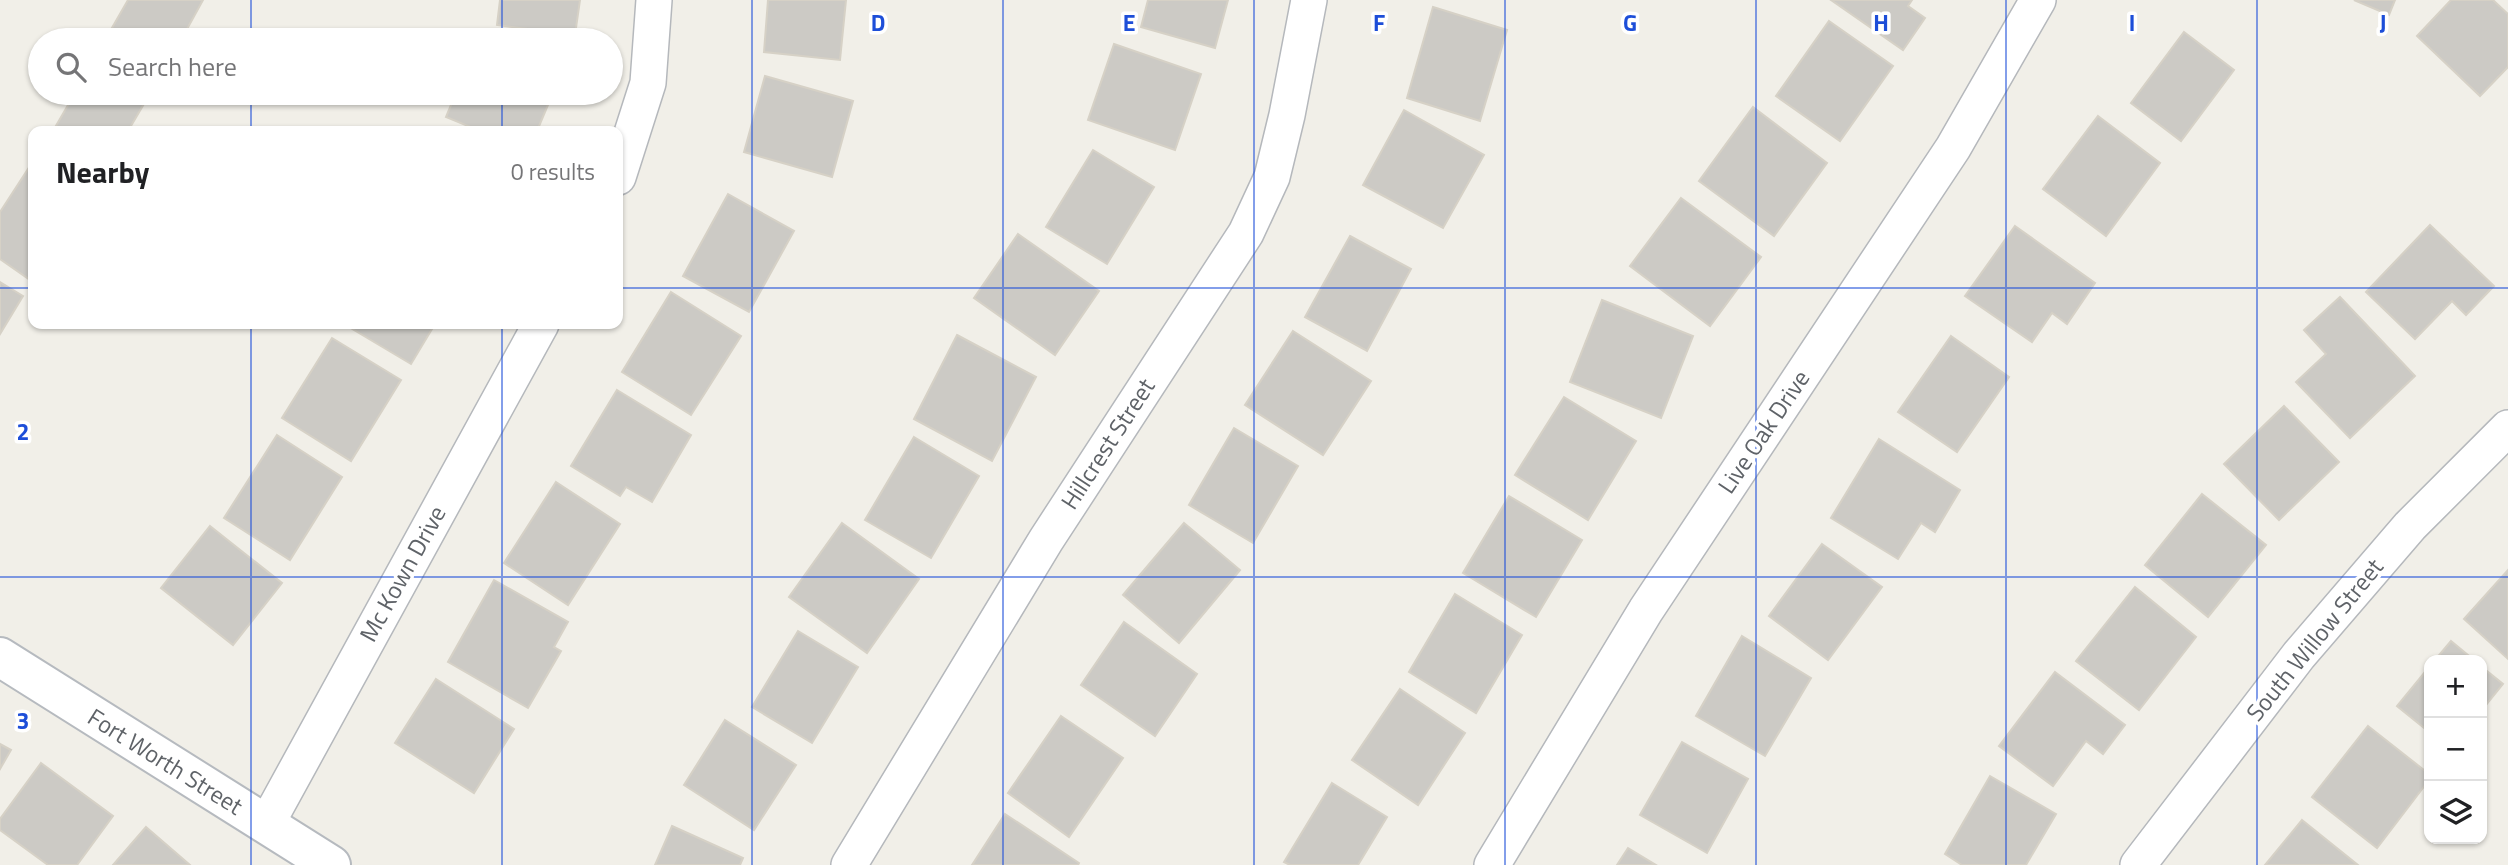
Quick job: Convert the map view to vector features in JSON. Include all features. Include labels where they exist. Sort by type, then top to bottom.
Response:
[{"type":"street","points":[[623,161],[648,83],[654,0]]},
{"type":"street","name":"Hillcrest Street","points":[[849,865],[1046,540],[1246,233],[1272,177],[1287,115],[1308,0]]},
{"type":"street","name":"Live Oak Drive","points":[[1492,865],[1653,599],[1953,148],[2038,0]]},
{"type":"street","name":"Mc Kown Drive","points":[[265,825],[538,329]]},
{"type":"street","name":"South Willow Street","points":[[2138,865],[2299,655],[2410,526],[2508,428]]},
{"type":"street","name":"Fort Worth Street","points":[[0,657],[331,865]]},
{"type":"building","points":[[128,0],[203,0],[188,28],[112,28]]},
{"type":"building","points":[[500,0],[580,0],[576,28],[520,28],[497,25]]},
{"type":"building","points":[[768,0],[846,0],[840,60],[764,52]]},
{"type":"building","points":[[1148,0],[1228,0],[1215,48],[1141,27]]},
{"type":"building","points":[[1831,0],[1912,0],[1908,6],[1925,18],[1903,50]]},
{"type":"building","points":[[2354,0],[2395,0],[2389,15]]},
{"type":"building","points":[[2451,0],[2493,0],[2508,14],[2508,67],[2480,96],[2417,36]]},
{"type":"building","points":[[1433,7],[1507,30],[1480,121],[1407,98]]},
{"type":"building","points":[[1829,21],[1893,66],[1840,141],[1776,96]]},
{"type":"building","points":[[2184,32],[2234,70],[2181,141],[2131,103]]},
{"type":"building","points":[[1114,44],[1201,74],[1175,150],[1088,120]]},
{"type":"building","points":[[765,76],[853,101],[832,177],[744,152]]},
{"type":"building","points":[[68,105],[143,105],[131,126],[56,126]]},
{"type":"building","points":[[451,105],[548,105],[539,126],[468,126],[446,117]]},
{"type":"building","points":[[1753,107],[1827,163],[1774,236],[1699,181]]},
{"type":"building","points":[[1404,110],[1484,155],[1443,228],[1363,185]]},
{"type":"building","points":[[2098,116],[2160,163],[2106,236],[2043,189]]},
{"type":"building","points":[[1093,150],[1154,187],[1107,264],[1046,227]]},
{"type":"building","points":[[28,169],[28,279],[0,259],[0,212]]},
{"type":"building","points":[[728,194],[794,231],[749,312],[683,276]]},
{"type":"building","points":[[1681,198],[1761,257],[1710,326],[1630,266]]},
{"type":"building","points":[[2430,225],[2494,286],[2466,315],[2452,301],[2415,339],[2366,292]]},
{"type":"building","points":[[2015,226],[2095,283],[2067,324],[2052,313],[2032,342],[1965,296]]},
{"type":"building","points":[[1018,234],[1099,291],[1055,355],[974,298]]},
{"type":"building","points":[[1350,236],[1411,269],[1367,351],[1305,317]]},
{"type":"building","points":[[0,282],[23,296],[0,334]]},
{"type":"building","points":[[671,292],[741,336],[691,415],[622,372]]},
{"type":"building","points":[[2340,297],[2415,376],[2350,438],[2296,382],[2326,354],[2304,330]]},
{"type":"building","points":[[1602,300],[1693,336],[1661,418],[1570,382]]},
{"type":"building","points":[[352,329],[432,329],[411,364]]},
{"type":"building","points":[[1293,331],[1371,381],[1323,455],[1245,405]]},
{"type":"building","points":[[957,335],[1036,377],[992,461],[914,419]]},
{"type":"building","points":[[1951,336],[2009,377],[1957,452],[1898,412]]},
{"type":"building","points":[[332,338],[401,380],[351,461],[282,418]]},
{"type":"building","points":[[617,390],[691,435],[652,502],[626,487],[620,496],[571,466]]},
{"type":"building","points":[[1564,397],[1636,441],[1588,520],[1515,475]]},
{"type":"building","points":[[2284,406],[2339,462],[2279,520],[2224,464]]},
{"type":"building","points":[[1234,428],[1298,466],[1253,543],[1189,505]]},
{"type":"building","points":[[277,435],[342,477],[290,560],[224,518]]},
{"type":"building","points":[[914,437],[979,476],[931,558],[865,520]]},
{"type":"building","points":[[1879,439],[1960,490],[1935,532],[1921,523],[1898,559],[1831,518]]},
{"type":"building","points":[[556,482],[620,524],[568,605],[504,563]]},
{"type":"building","points":[[2202,494],[2266,545],[2208,617],[2145,565]]},
{"type":"building","points":[[1509,496],[1582,540],[1536,617],[1463,573]]},
{"type":"building","points":[[842,523],[919,579],[867,653],[789,597]]},
{"type":"building","points":[[1184,523],[1240,570],[1179,643],[1123,595]]},
{"type":"building","points":[[210,526],[282,583],[233,645],[161,588]]},
{"type":"building","points":[[1822,544],[1882,587],[1828,660],[1769,616]]},
{"type":"building","points":[[2508,570],[2508,659],[2464,619]]},
{"type":"building","points":[[494,580],[568,622],[554,647],[561,651],[528,708],[448,662]]},
{"type":"building","points":[[2135,587],[2196,637],[2139,710],[2076,661]]},
{"type":"building","points":[[1455,594],[1522,635],[1476,713],[1409,672]]},
{"type":"building","points":[[1124,622],[1197,674],[1155,736],[1081,685]]},
{"type":"building","points":[[798,631],[858,667],[812,743],[752,707]]},
{"type":"building","points":[[1742,636],[1811,678],[1765,756],[1696,716]]},
{"type":"building","points":[[2451,641],[2468,655],[2439,655]]},
{"type":"building","points":[[2487,671],[2503,684],[2487,704]]},
{"type":"building","points":[[2055,672],[2125,725],[2103,754],[2086,741],[2053,786],[1999,746]]},
{"type":"building","points":[[2424,673],[2424,728],[2397,706]]},
{"type":"building","points":[[436,679],[514,729],[474,793],[395,743]]},
{"type":"building","points":[[1400,689],[1465,733],[1418,805],[1352,760]]},
{"type":"building","points":[[1061,716],[1123,758],[1069,837],[1008,793]]},
{"type":"building","points":[[725,720],[796,765],[754,830],[684,785]]},
{"type":"building","points":[[2368,726],[2424,770],[2424,787],[2377,848],[2312,797]]},
{"type":"building","points":[[1682,742],[1748,779],[1707,853],[1640,815]]},
{"type":"building","points":[[0,744],[11,750],[0,769]]},
{"type":"building","points":[[41,763],[113,816],[77,865],[48,865],[0,830],[0,819]]},
{"type":"building","points":[[1990,776],[2056,814],[2026,865],[1962,865],[1945,854]]},
{"type":"building","points":[[1332,783],[1387,817],[1358,865],[1290,865],[1284,862]]},
{"type":"building","points":[[1005,814],[1079,863],[1078,865],[972,865]]},
{"type":"building","points":[[2302,820],[2358,865],[2265,865]]},
{"type":"building","points":[[672,826],[743,858],[740,865],[655,865]]},
{"type":"building","points":[[146,827],[190,865],[113,865]]},
{"type":"building","points":[[1628,848],[1656,865],[1617,865]]}]
